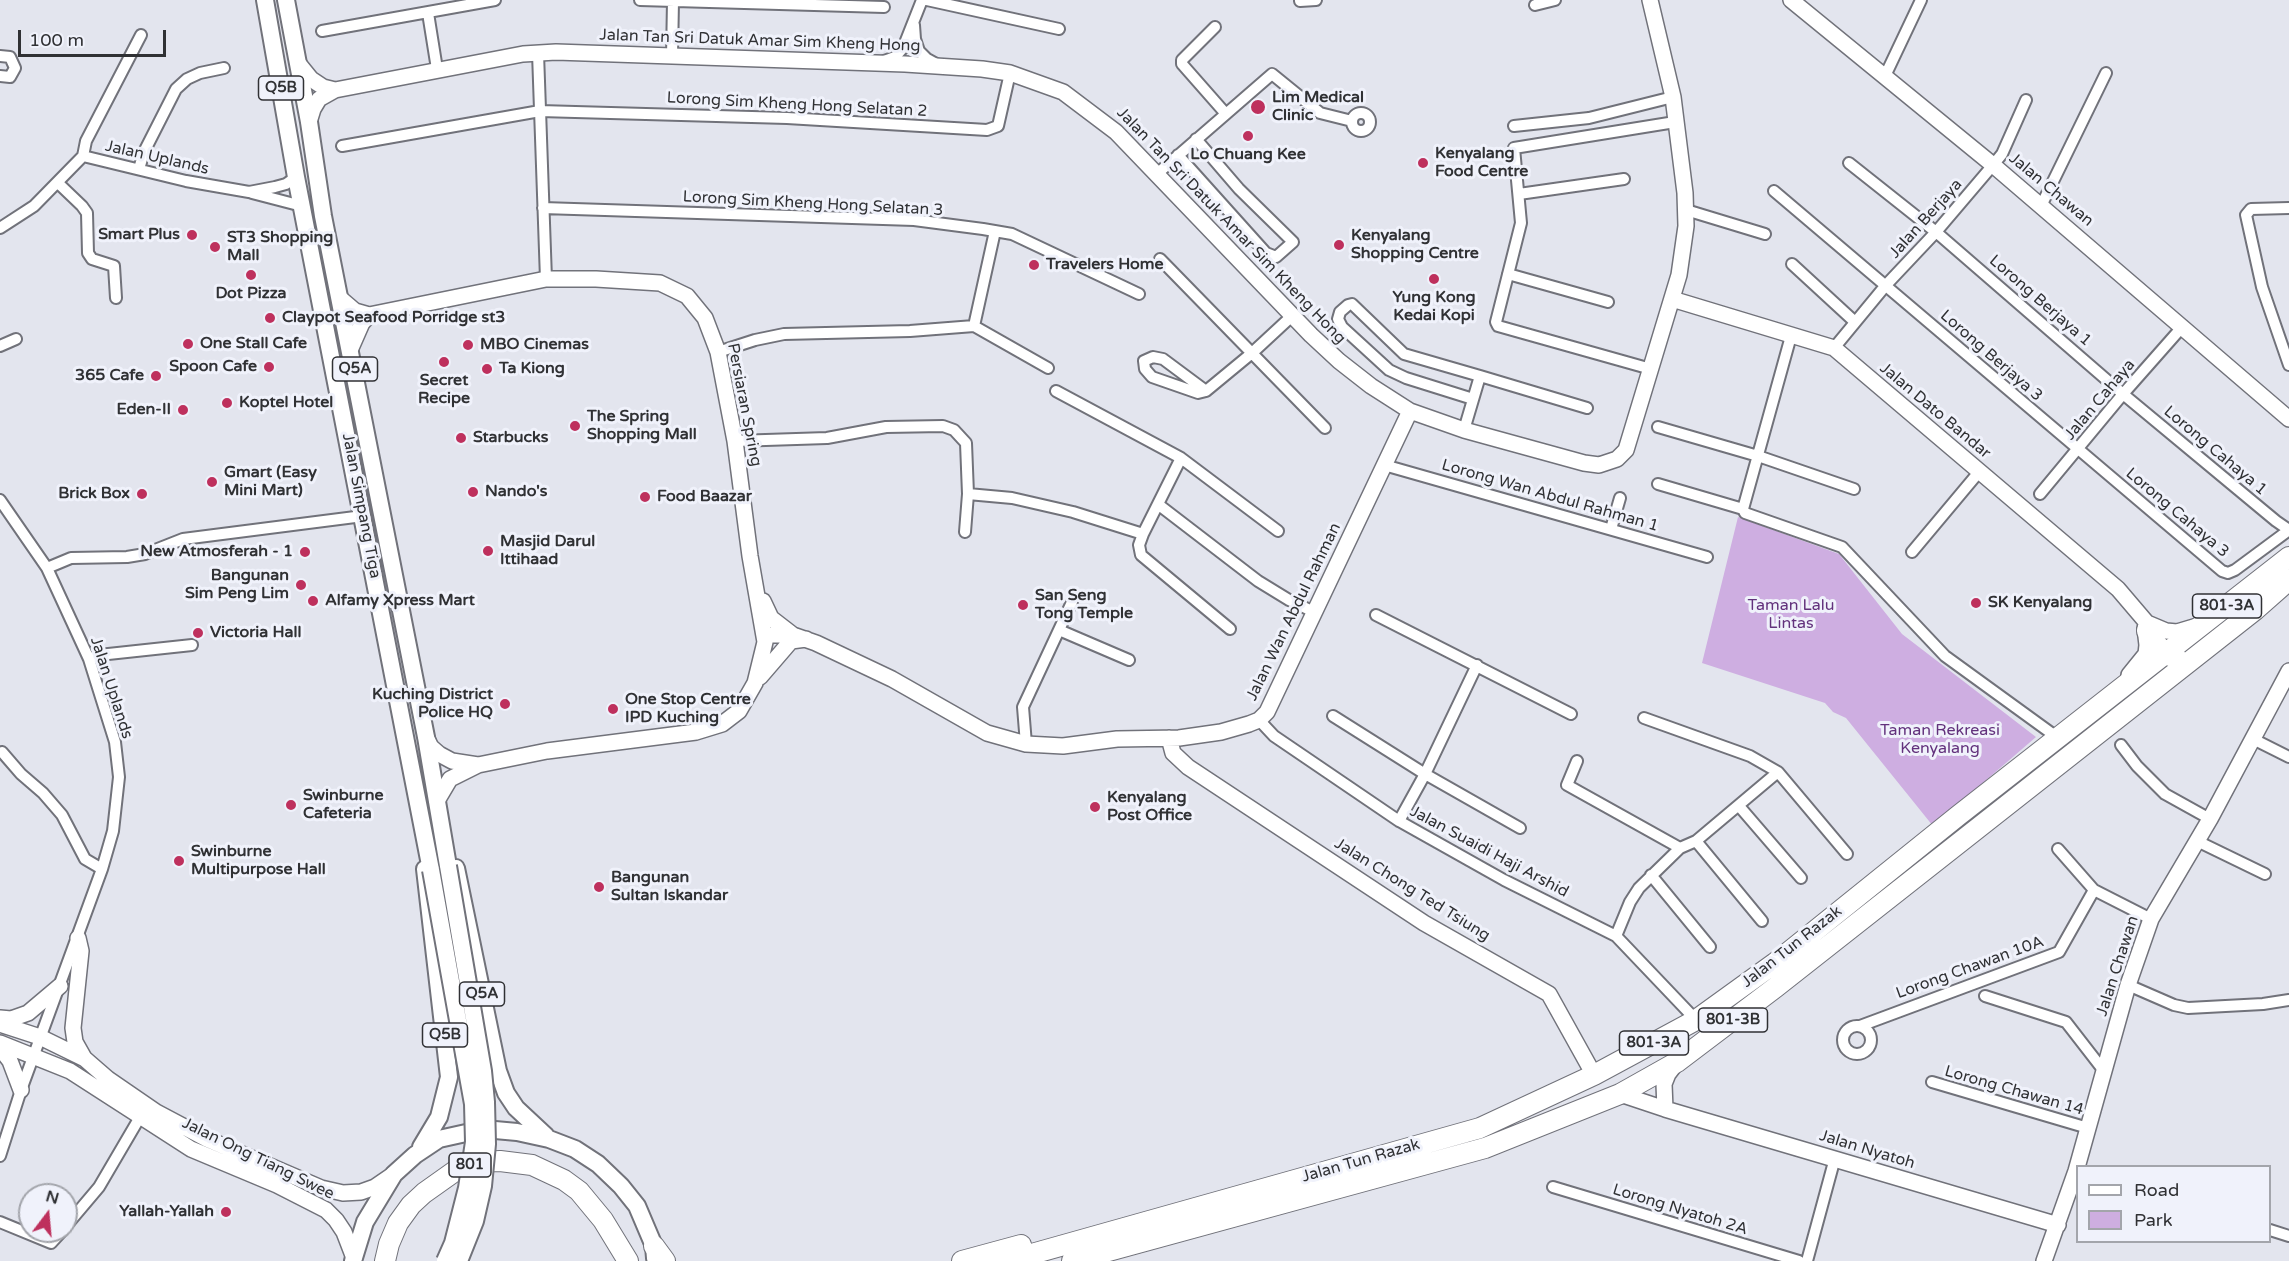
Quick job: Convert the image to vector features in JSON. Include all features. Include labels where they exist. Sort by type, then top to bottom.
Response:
[{"type":"highway","name":"Jalan Tun Razak","points":[[1083,1254],[1480,1128],[1594,1075],[1696,1020],[1775,963],[2289,557]]},
{"type":"highway","points":[[2142,623],[2165,655],[2177,657],[2248,604],[2286,585]]},
{"type":"highway","name":"Jalan Tun Razak","points":[[1007,1261],[1047,1248],[1083,1254],[1485,1148],[1620,1094],[1677,1062],[1795,972],[2286,585]]},
{"type":"highway","name":"801","points":[[387,1253],[398,1223],[411,1204],[424,1192],[455,1171],[479,1162],[517,1162],[532,1165],[564,1180],[579,1191],[603,1220],[628,1261]]},
{"type":"highway","points":[[962,1261],[1039,1240],[1083,1254]]},
{"type":"main road","name":"Jalan Simpang Tiga","points":[[265,0],[296,177],[425,838],[439,868]]},
{"type":"main road","name":"Jalan Simpang Tiga","points":[[285,0],[309,122],[323,216],[351,348],[426,737],[442,834],[439,868]]},
{"type":"main road","name":"Q5A","points":[[442,834],[455,865],[498,1071],[506,1092],[516,1108],[549,1138]]},
{"type":"main road","name":"Q5B","points":[[415,1155],[440,1117],[449,1077],[428,906],[425,838]]},
{"type":"main road","points":[[439,868],[473,1104],[474,1142],[465,1200],[453,1243],[445,1261]]},
{"type":"main road","points":[[439,868],[483,1071],[486,1102],[483,1185],[475,1221],[459,1261]]},
{"type":"main road","points":[[353,1259],[365,1222],[394,1174],[415,1155],[440,1139],[484,1130],[517,1132],[549,1138],[575,1149],[598,1164],[621,1186],[637,1206],[658,1256]]},
{"type":"street","points":[[322,31],[495,0]]},
{"type":"street","points":[[640,0],[884,7]]},
{"type":"street","points":[[879,64],[895,57],[903,48],[922,0]]},
{"type":"street","points":[[927,0],[1059,29]]},
{"type":"street","points":[[1300,1],[1316,0]]},
{"type":"street","points":[[1534,4],[1555,0]]},
{"type":"street","name":"Jalan Tan Sri Datuk Amar Sim Kheng Hong","points":[[309,122],[313,109],[320,99],[335,90],[437,69],[538,53],[941,66],[1010,73],[1048,85],[1078,101],[1116,132],[1339,361],[1371,386],[1410,411],[1464,430],[1584,463],[1599,465],[1608,464],[1617,459],[1626,450],[1679,275],[1686,210],[1685,193],[1673,97],[1650,0]]},
{"type":"street","name":"Jalan Chawan","points":[[1791,0],[1993,165],[2287,412]]},
{"type":"street","points":[[1885,76],[1921,0]]},
{"type":"street","points":[[672,56],[674,1]]},
{"type":"street","points":[[428,12],[437,69]]},
{"type":"street","points":[[914,19],[915,39],[919,51],[927,60],[941,66]]},
{"type":"street","points":[[1215,27],[1182,60],[1182,64],[1226,114]]},
{"type":"street","points":[[83,156],[86,141],[141,35]]},
{"type":"street","points":[[538,53],[546,279]]},
{"type":"street","points":[[0,56],[10,57],[15,68],[12,76],[0,76]]},
{"type":"street","points":[[298,63],[311,79],[323,87],[335,90]]},
{"type":"street","points":[[139,169],[144,152],[176,89],[187,79],[200,73],[224,69]]},
{"type":"street","name":"Lorong Sim Kheng Hong Selatan 2","points":[[540,111],[787,118],[987,130],[998,126],[1010,73]]},
{"type":"street","points":[[2041,206],[2090,111],[2106,73]]},
{"type":"street","points":[[1158,173],[1272,74],[1320,113],[1352,121]]},
{"type":"street","points":[[1514,126],[1589,118],[1673,97]]},
{"type":"street","name":"Jalan Berjaya","points":[[1834,348],[1886,285],[1936,232],[2002,154],[2026,100]]},
{"type":"street","points":[[342,147],[540,111]]},
{"type":"street","points":[[1651,369],[1498,326],[1496,322],[1521,223],[1514,148],[1675,122]]},
{"type":"street","points":[[1178,155],[1266,253],[1276,257],[1293,242],[1239,189],[1197,139]]},
{"type":"street","name":"Jalan Uplands","points":[[0,228],[34,206],[83,156],[216,187],[249,192],[286,184],[296,177]]},
{"type":"street","name":"Lorong Berjaya 1","points":[[1849,163],[1936,232],[2123,394]]},
{"type":"street","points":[[1519,194],[1624,179]]},
{"type":"street","points":[[58,183],[87,213],[88,253],[92,259],[114,266],[116,298]]},
{"type":"street","name":"Lorong Berjaya 3","points":[[1774,191],[2078,449]]},
{"type":"street","points":[[249,192],[302,206]]},
{"type":"street","name":"Lorong Sim Kheng Hong Selatan 3","points":[[543,208],[914,220],[995,231],[1012,234],[1139,294]]},
{"type":"street","points":[[2289,208],[2251,209],[2246,215],[2262,287],[2289,364]]},
{"type":"street","points":[[1686,210],[1765,234]]},
{"type":"street","points":[[974,326],[995,231]]},
{"type":"street","points":[[1160,259],[1325,428]]},
{"type":"street","points":[[1792,264],[1856,322]]},
{"type":"street","points":[[1508,274],[1608,302]]},
{"type":"street","name":"Persiaran Spring","points":[[369,315],[546,279],[660,283],[687,296],[701,312],[718,352],[735,441],[750,556],[764,635]]},
{"type":"street","points":[[341,299],[355,311],[369,315],[362,323],[351,348]]},
{"type":"street","name":"Jalan Dato Bandar","points":[[1672,299],[1834,348],[2118,589],[2142,623],[2177,632],[2204,624]]},
{"type":"street","points":[[1473,399],[1406,378],[1389,370],[1342,327],[1338,319],[1340,312],[1352,304],[1404,354],[1587,408]]},
{"type":"street","points":[[1206,391],[1162,359],[1153,357],[1144,361],[1145,369],[1152,377],[1198,393],[1206,391],[1293,315]]},
{"type":"street","points":[[718,352],[755,340],[784,334],[900,332],[974,326],[1048,368]]},
{"type":"street","name":"Jalan Cahaya","points":[[2040,494],[2123,394],[2184,326]]},
{"type":"street","points":[[1743,509],[1791,336]]},
{"type":"street","points":[[0,346],[16,339]]},
{"type":"street","points":[[1464,430],[1480,376]]},
{"type":"street","points":[[1056,391],[1181,458],[1278,531]]},
{"type":"street","name":"Lorong Cahaya 1","points":[[2123,394],[2289,530]]},
{"type":"street","name":"Jalan Wan Abdul Rahman","points":[[764,635],[800,637],[892,679],[987,733],[1026,744],[1063,746],[1117,739],[1174,738],[1221,732],[1259,720],[1267,712],[1410,411]]},
{"type":"street","points":[[2287,412],[2289,428]]},
{"type":"street","points":[[735,441],[827,438],[886,427],[943,426],[954,430],[966,443],[968,494],[965,532]]},
{"type":"street","points":[[1658,427],[1758,456],[1854,489]]},
{"type":"street","name":"Lorong Cahaya 3","points":[[2078,449],[2222,571],[2228,573],[2235,570],[2289,530]]},
{"type":"street","points":[[1181,458],[1143,534],[1139,545],[1141,555],[1230,629]]},
{"type":"street","name":"Lorong Wan Abdul Rahman 1","points":[[1384,465],[1707,557]]},
{"type":"street","points":[[1912,552],[1979,471]]},
{"type":"street","points":[[1658,484],[1743,509],[1749,515],[1842,547],[1945,656],[2058,738]]},
{"type":"street","points":[[968,494],[1022,500],[1073,512],[1143,534]]},
{"type":"street","points":[[1611,529],[1620,498]]},
{"type":"street","name":"Jalan Uplands","points":[[0,500],[47,568],[89,658],[115,742],[119,777],[113,831],[102,869],[21,1090],[0,1156]]},
{"type":"street","points":[[1159,505],[1258,581],[1314,612]]},
{"type":"street","points":[[47,568],[71,558],[127,557],[146,554],[183,539],[363,516]]},
{"type":"street","points":[[756,585],[771,618],[800,637]]},
{"type":"street","points":[[1026,744],[1023,707],[1072,602]]},
{"type":"street","points":[[1376,615],[1571,714]]},
{"type":"street","points":[[2109,699],[2146,654],[2142,623]]},
{"type":"street","points":[[1059,630],[1129,660]]},
{"type":"street","points":[[755,683],[763,654],[764,635]]},
{"type":"street","points":[[436,801],[450,779],[478,765],[547,751],[705,730],[722,724],[739,711],[755,683],[791,641],[800,637]]},
{"type":"street","points":[[89,658],[192,645]]},
{"type":"street","points":[[1399,821],[1425,774],[1477,665]]},
{"type":"street","name":"Jalan Chawan","points":[[2079,1165],[2128,985],[2151,919],[2210,819],[2289,671]]},
{"type":"street","points":[[1333,716],[1425,774],[1520,828]]},
{"type":"street","points":[[1644,718],[1750,756],[1778,772],[1847,854]]},
{"type":"street","name":"Jalan Suaidi Haji Arshid","points":[[1259,720],[1274,735],[1399,821],[1504,880],[1616,936],[1696,1020]]},
{"type":"street","points":[[426,737],[431,747],[439,754],[452,760],[478,765]]},
{"type":"street","points":[[1174,738],[1180,762]]},
{"type":"street","name":"Jalan Chong Ted Tsiung","points":[[1134,739],[1180,762],[1424,923],[1549,994],[1594,1075]]},
{"type":"street","points":[[2253,739],[2289,757]]},
{"type":"street","points":[[2121,745],[2137,766],[2165,794],[2210,819]]},
{"type":"street","points":[[2,752],[62,815],[85,859],[102,869]]},
{"type":"street","points":[[1577,761],[1567,785],[1680,848]]},
{"type":"street","points":[[1616,936],[1630,902],[1651,875],[1680,848],[1696,841],[1778,772]]},
{"type":"street","points":[[1739,806],[1801,878]]},
{"type":"street","points":[[1696,841],[1762,921]]},
{"type":"street","points":[[2197,841],[2265,874]]},
{"type":"street","points":[[2058,849],[2094,890],[2151,919]]},
{"type":"street","points":[[1651,875],[1710,947]]},
{"type":"street","name":"Lorong Chawan 10A","points":[[1860,1026],[2059,952],[2094,890]]},
{"type":"street","points":[[78,938],[81,951],[73,1028],[75,1042],[85,1059]]},
{"type":"street","points":[[2128,985],[2174,1005],[2188,1008],[2263,1004],[2289,1000]]},
{"type":"street","points":[[0,1018],[11,1019],[28,1013],[60,986]]},
{"type":"street","points":[[1985,996],[2066,1022],[2104,1071]]},
{"type":"street","name":"Jalan Ong Tiang Swee","points":[[0,1024],[40,1037],[85,1059],[108,1079],[156,1112],[207,1139],[321,1188],[343,1193],[361,1192],[375,1187],[394,1174]]},
{"type":"street","name":"Jalan Ong Tiang Swee","points":[[0,1043],[78,1075],[191,1149],[277,1185],[326,1210],[344,1232],[353,1259]]},
{"type":"street","points":[[0,1048],[10,1061],[21,1090]]},
{"type":"street","points":[[1665,1109],[1664,1083],[1677,1062]]},
{"type":"street","name":"Lorong Chawan 14","points":[[1932,1082],[2088,1128]]},
{"type":"street","name":"Jalan Nyatoh","points":[[1620,1094],[2058,1225]]},
{"type":"street","points":[[78,1212],[99,1187],[140,1117]]},
{"type":"street","points":[[1807,1261],[1834,1158]]},
{"type":"street","name":"Jalan Chawan","points":[[2044,1261],[2076,1175]]},
{"type":"street","name":"Lorong Nyatoh 2A","points":[[1553,1187],[1799,1261]]},
{"type":"street","points":[[0,1222],[18,1229]]},
{"type":"street","points":[[2271,1230],[2289,1236]]},
{"type":"green space","points":[[1738,517],[1839,554],[1902,634],[2036,737],[1933,826],[1846,718],[1833,712],[1825,703],[1702,663]]},
{"type":"place","name":"Lim Medical Clinic","points":[[1258,107]]},
{"type":"place","name":"Lo Chuang Kee","points":[[1248,136]]},
{"type":"place","name":"Kenyalang Food Centre","points":[[1423,163]]},
{"type":"place","name":"Smart Plus","points":[[192,235]]},
{"type":"place","name":"Kenyalang Shopping Centre","points":[[1339,245]]},
{"type":"place","name":"ST3 Shopping Mall","points":[[215,247]]},
{"type":"place","name":"Travelers Home","points":[[1034,265]]},
{"type":"place","name":"Dot Pizza","points":[[251,275]]},
{"type":"place","name":"Yung Kong Kedai Kopi","points":[[1434,279]]},
{"type":"place","name":"Claypot Seafood Porridge st3","points":[[270,318]]},
{"type":"place","name":"One Stall Cafe","points":[[188,344]]},
{"type":"place","name":"MBO Cinemas","points":[[468,345]]},
{"type":"place","name":"Secret Recipe","points":[[444,362]]},
{"type":"place","name":"Spoon Cafe","points":[[269,367]]},
{"type":"place","name":"Ta Kiong","points":[[487,369]]},
{"type":"place","name":"365 Cafe","points":[[156,376]]},
{"type":"place","name":"Koptel Hotel","points":[[227,403]]},
{"type":"place","name":"Eden-II","points":[[183,410]]},
{"type":"place","name":"The Spring Shopping Mall","points":[[575,426]]},
{"type":"place","name":"Starbucks","points":[[461,438]]},
{"type":"place","name":"Gmart (Easy Mini Mart)","points":[[212,482]]},
{"type":"place","name":"Nando's","points":[[473,492]]},
{"type":"place","name":"Brick Box","points":[[142,494]]},
{"type":"place","name":"Food Baazar","points":[[645,497]]},
{"type":"place","name":"Masjid Darul Ittihaad","points":[[488,551]]},
{"type":"place","name":"New Atmosferah - 1","points":[[305,552]]},
{"type":"place","name":"Bangunan Sim Peng Lim","points":[[301,585]]},
{"type":"place","name":"Alfamy Xpress Mart","points":[[313,601]]},
{"type":"place","name":"SK Kenyalang","points":[[1976,603]]},
{"type":"place","name":"San Seng Tong Temple","points":[[1023,605]]},
{"type":"place","name":"Victoria Hall","points":[[198,633]]},
{"type":"place","name":"Kuching District Police HQ","points":[[505,704]]},
{"type":"place","name":"One Stop Centre IPD Kuching","points":[[613,709]]},
{"type":"place","name":"Swinburne Cafeteria","points":[[291,805]]},
{"type":"place","name":"Kenyalang Post Office","points":[[1095,807]]},
{"type":"place","name":"Swinburne Multipurpose Hall","points":[[179,861]]},
{"type":"place","name":"Bangunan Sultan Iskandar","points":[[599,887]]},
{"type":"place","name":"Yallah-Yallah","points":[[226,1212]]},
{"type":"park label","name":"Taman Lalu Lintas","points":[[1791,615]]},
{"type":"park label","name":"Taman Rekreasi Kenyalang","points":[[1940,740]]}]
